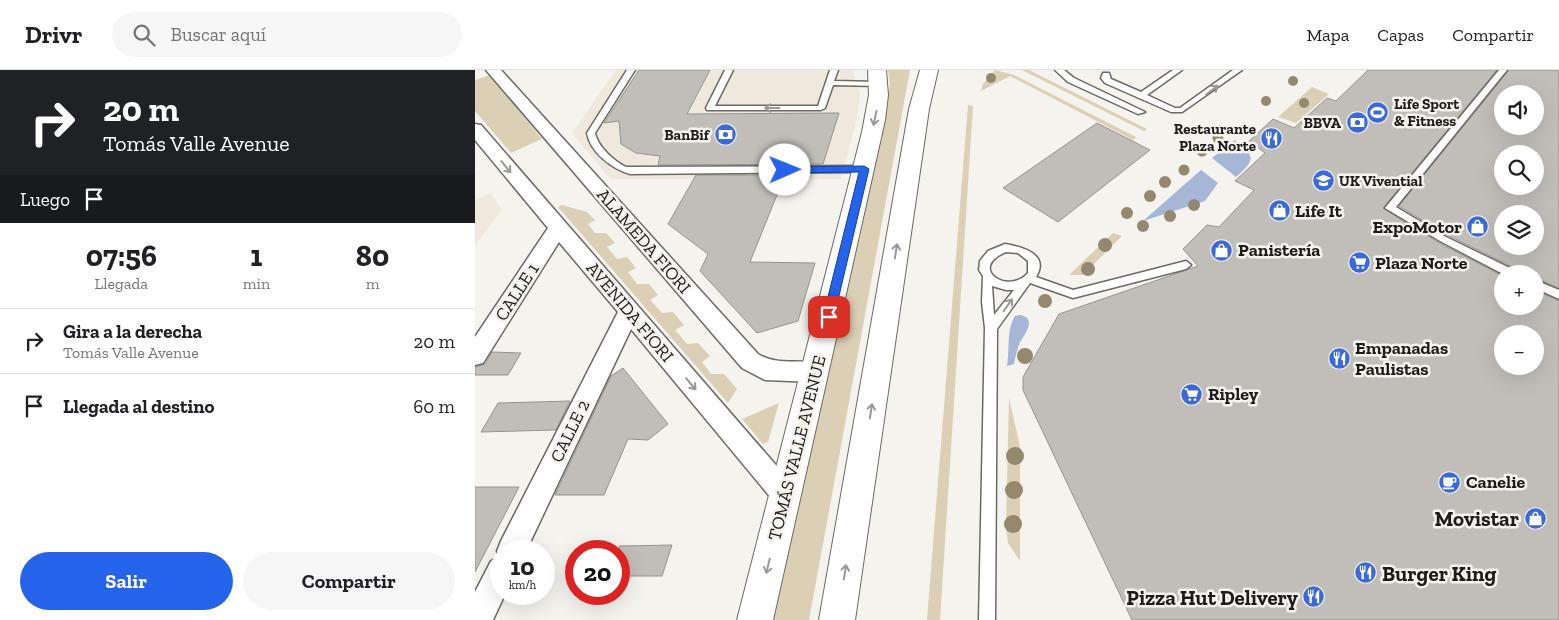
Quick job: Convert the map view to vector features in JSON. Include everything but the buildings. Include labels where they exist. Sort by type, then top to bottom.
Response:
[{"type":"main road","points":[[837,620],[919,109],[929,70]]},
{"type":"main road","points":[[919,109],[945,70]]},
{"type":"main road","name":"TOMÁS VALLE AVENUE","points":[[755,620],[864,169],[877,107],[878,77]]},
{"type":"street","name":"ALAMEDA FIORI","points":[[493,70],[750,361],[765,370],[815,372]]},
{"type":"street","name":"AVENIDA FIORI","points":[[475,129],[785,495]]},
{"type":"street","name":"CALLE 1","points":[[475,356],[558,228]]},
{"type":"street","name":"CALLE 2","points":[[516,540],[629,311]]},
{"type":"street","points":[[477,620],[490,593]]},
{"type":"lane","points":[[631,70],[591,133],[591,138],[615,167],[621,170],[864,169]]},
{"type":"lane","points":[[729,70],[710,108],[821,108],[834,70]]},
{"type":"lane","points":[[1059,70],[1071,80],[1141,112]]},
{"type":"lane","points":[[1142,95],[1178,70]]},
{"type":"lane","points":[[1106,75],[1105,78],[1108,81],[1173,110],[1182,110],[1238,70]]},
{"type":"lane","points":[[1494,265],[1443,239],[1389,208],[1503,70]]},
{"type":"lane","points":[[830,83],[878,77]]},
{"type":"lane","points":[[987,620],[991,328],[987,302],[987,277],[984,270],[986,258],[998,250],[1013,248],[1027,253],[1032,258],[1035,270],[991,328]]},
{"type":"lane","points":[[987,277],[1000,286],[1018,285],[1028,280],[1073,294],[1186,265]]},
{"type":"lane","points":[[1544,288],[1559,295]]},
{"type":"shaded area","points":[[616,70],[853,70],[860,94],[857,119],[841,179],[610,179],[572,133]]},
{"type":"shaded area","points":[[888,70],[910,70],[809,620],[771,620],[890,85]]},
{"type":"shaded area","points":[[995,70],[1014,75],[1136,137],[1133,140],[1010,76],[981,91],[983,84]]},
{"type":"shaded area","points":[[1022,70],[1029,70],[1147,129],[1144,131]]},
{"type":"shaded area","points":[[490,75],[542,139],[511,153],[475,111],[475,80]]},
{"type":"shaded area","points":[[1312,87],[1329,94],[1296,123],[1278,117]]},
{"type":"shaded area","points":[[968,105],[973,106],[940,620],[927,620]]},
{"type":"shaded area","points":[[490,193],[502,210],[475,245],[475,200]]},
{"type":"shaded area","points":[[562,205],[587,212],[595,220],[588,224],[595,233],[606,233],[615,243],[607,247],[617,259],[627,257],[636,268],[628,272],[637,284],[649,284],[658,295],[650,300],[662,313],[673,312],[684,325],[675,330],[687,344],[698,343],[710,356],[702,362],[711,374],[724,374],[737,389],[728,403],[558,207]]},
{"type":"shaded area","points":[[1113,233],[1122,236],[1083,275],[1069,275]]},
{"type":"shaded area","points":[[1009,398],[1020,447],[1020,561],[1008,543],[1006,527]]},
{"type":"shaded area","points":[[779,403],[768,442],[763,444],[742,419]]},
{"type":"water","points":[[1235,140],[1247,151],[1251,158],[1247,166],[1236,177],[1212,158]]},
{"type":"water","points":[[1201,170],[1218,183],[1205,201],[1143,221]]},
{"type":"water","points":[[1020,315],[1028,320],[1028,327],[1019,344],[1014,364],[1007,366],[1010,328],[1015,316]]},
{"type":"place","name":"Life Sport & Fitness","points":[[1378,113]]},
{"type":"place","name":"BBVA","points":[[1357,123]]},
{"type":"place","name":"BanBif","points":[[725,135]]},
{"type":"place","name":"Restaurante Plaza Norte","points":[[1272,138]]},
{"type":"place","name":"UK Vivential","points":[[1323,181]]},
{"type":"place","name":"Life It","points":[[1279,211]]},
{"type":"place","name":"ExpoMotor","points":[[1478,227]]},
{"type":"place","name":"Panistería","points":[[1222,250]]},
{"type":"place","name":"Plaza Norte","points":[[1359,263]]},
{"type":"place","name":"Empanadas Paulistas","points":[[1339,358]]},
{"type":"place","name":"Ripley","points":[[1192,394]]},
{"type":"place","name":"Canelie","points":[[1450,482]]},
{"type":"place","name":"Movistar","points":[[1535,518]]},
{"type":"place","name":"Burger King","points":[[1366,573]]},
{"type":"place","name":"Pizza Hut Delivery","points":[[1314,597]]},
{"type":"route","points":[[785,170],[864,169],[829,317]]}]
